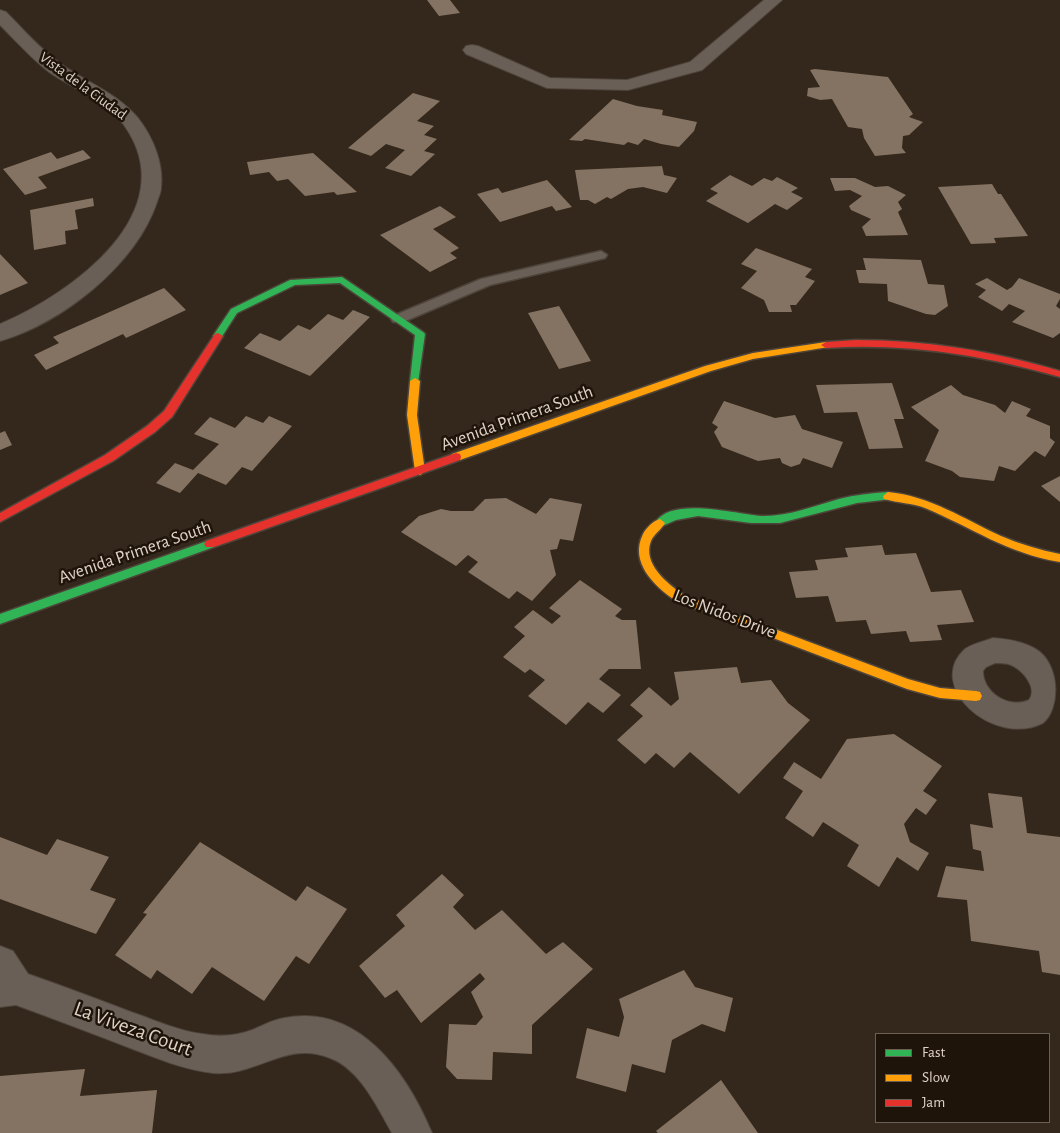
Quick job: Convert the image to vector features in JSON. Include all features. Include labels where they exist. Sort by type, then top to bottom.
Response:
[{"type":"street","points":[[472,50],[547,83],[628,85],[696,66],[774,0]]},
{"type":"street","name":"Vista de la Ciudad","points":[[0,15],[46,61],[104,99],[131,122],[145,142],[153,166],[152,192],[144,213],[122,249],[91,280],[52,308],[0,333]]},
{"type":"street","points":[[0,518],[109,458],[151,429],[168,414],[234,311],[293,282],[342,280],[420,334],[412,415],[420,471]]},
{"type":"street","name":"Avenida Primera South","points":[[0,619],[708,368],[785,349],[850,342],[930,346],[992,355],[1060,374]]},
{"type":"street","name":"Los Nidos Drive","points":[[976,696],[940,693],[907,684],[680,598],[666,591],[658,583],[646,564],[643,553],[648,533],[656,524],[681,512],[708,512],[756,520],[774,520],[850,499],[885,495],[916,500],[1017,548],[1048,557],[1060,558]]},
{"type":"street","name":"La Viveza Court","points":[[5,980],[199,1054],[224,1055],[250,1050],[281,1037],[306,1034],[330,1038],[353,1048],[370,1064],[413,1133]]},
{"type":"lane","points":[[398,319],[486,282],[601,255]]},
{"type":"building","points":[[427,0],[450,0],[460,13],[439,16]]},
{"type":"building","points":[[810,70],[888,77],[913,114],[909,117],[923,122],[909,135],[903,136],[902,148],[906,153],[875,156],[864,138],[862,129],[848,127],[832,99],[820,100],[807,96],[808,88],[820,87]]},
{"type":"building","points":[[413,93],[440,101],[417,121],[434,126],[424,135],[437,139],[424,151],[435,154],[411,176],[385,168],[405,150],[386,144],[371,156],[348,148]]},
{"type":"building","points":[[613,99],[637,106],[663,110],[662,115],[697,122],[694,131],[679,147],[644,139],[638,145],[628,142],[624,145],[585,139],[582,141],[569,140]]},
{"type":"building","points":[[83,150],[91,158],[38,177],[47,188],[25,195],[3,169],[51,152],[57,159]]},
{"type":"building","points":[[313,153],[357,192],[337,195],[334,192],[305,196],[288,179],[277,181],[269,172],[250,175],[247,162]]},
{"type":"building","points":[[662,166],[664,175],[677,178],[667,193],[643,187],[628,189],[611,199],[607,197],[595,204],[588,200],[580,200],[575,170]]},
{"type":"building","points":[[730,175],[752,186],[764,178],[772,181],[777,177],[798,188],[791,192],[803,198],[787,210],[775,204],[748,223],[706,201],[718,193],[710,189]]},
{"type":"building","points":[[830,178],[855,178],[875,187],[888,186],[906,195],[898,202],[902,209],[898,212],[908,235],[866,236],[862,227],[871,219],[851,210],[849,206],[862,196],[850,190],[835,191]]},
{"type":"building","points":[[547,180],[572,207],[556,211],[552,206],[500,222],[477,194],[498,188],[502,193]]},
{"type":"building","points":[[992,184],[998,194],[1001,194],[1028,236],[994,238],[996,243],[971,244],[938,187]]},
{"type":"building","points":[[93,198],[94,206],[75,210],[78,229],[65,231],[66,244],[34,250],[30,210]]},
{"type":"building","points":[[440,206],[456,217],[433,229],[459,248],[450,253],[457,258],[430,272],[380,235]]},
{"type":"building","points":[[756,248],[812,269],[805,277],[815,281],[796,305],[790,305],[792,312],[769,312],[764,300],[741,288],[757,271],[741,264]]},
{"type":"building","points":[[0,254],[28,283],[0,295]]},
{"type":"building","points":[[863,258],[921,260],[928,284],[944,285],[948,306],[935,315],[926,314],[888,301],[887,284],[859,283],[856,270],[866,270]]},
{"type":"building","points":[[987,278],[1007,290],[1019,278],[1060,294],[1060,299],[1056,306],[1060,309],[1060,333],[1053,338],[1012,322],[1025,311],[1009,304],[1002,311],[978,297],[986,290],[975,284]]},
{"type":"building","points":[[164,288],[186,310],[126,338],[123,334],[46,370],[34,355],[59,343],[53,337]]},
{"type":"building","points":[[559,306],[591,361],[559,369],[528,313]]},
{"type":"building","points":[[353,310],[370,317],[310,376],[244,348],[260,333],[280,341],[298,325],[310,330],[328,314],[343,320]]},
{"type":"building","points":[[892,383],[904,419],[894,419],[903,448],[869,449],[857,412],[824,413],[816,385]]},
{"type":"building","points":[[951,385],[963,395],[995,405],[1005,413],[1012,401],[1031,409],[1026,416],[1050,426],[1050,438],[1055,442],[1045,457],[1035,451],[1015,471],[999,466],[994,481],[960,477],[952,471],[925,461],[939,430],[911,407]]},
{"type":"building","points":[[724,401],[775,418],[795,415],[802,429],[843,442],[832,468],[803,458],[800,464],[791,467],[782,463],[780,458],[758,461],[722,447],[714,432],[718,427],[712,423]]},
{"type":"building","points":[[246,416],[263,423],[269,416],[292,426],[252,471],[242,467],[226,485],[198,473],[180,493],[156,483],[175,463],[193,470],[219,444],[194,434],[210,417],[235,428]]},
{"type":"building","points":[[5,431],[12,445],[0,450],[0,433]]},
{"type":"building","points":[[1060,476],[1060,502],[1041,486]]},
{"type":"building","points":[[506,498],[536,514],[550,498],[582,504],[573,541],[560,539],[557,549],[550,550],[556,575],[532,601],[517,591],[509,599],[468,572],[478,562],[468,555],[456,566],[401,532],[419,516],[441,509],[473,511],[485,499]]},
{"type":"building","points":[[882,545],[885,555],[916,553],[931,592],[961,590],[974,622],[937,625],[942,640],[910,642],[906,631],[871,634],[866,620],[836,622],[828,596],[796,598],[789,572],[818,570],[815,560],[848,557],[845,548]]},
{"type":"building","points":[[580,580],[622,609],[615,616],[622,620],[636,620],[641,669],[609,669],[599,679],[621,695],[603,713],[588,702],[566,725],[528,696],[545,680],[530,669],[525,673],[503,657],[525,636],[514,627],[533,610],[552,624],[561,616],[549,608]]},
{"type":"building","points":[[737,667],[741,683],[771,680],[788,703],[810,720],[739,794],[690,752],[674,768],[656,753],[645,764],[617,740],[643,716],[630,705],[649,687],[671,706],[679,699],[674,672]]},
{"type":"building","points":[[894,734],[942,766],[923,791],[937,800],[926,815],[916,808],[904,824],[910,842],[929,853],[918,871],[897,857],[879,887],[847,866],[859,845],[823,822],[813,837],[785,818],[803,791],[783,778],[794,762],[821,779],[847,739]]},
{"type":"building","points":[[988,793],[1022,797],[1027,833],[1060,837],[1060,975],[1042,972],[1039,951],[971,941],[967,900],[937,897],[946,866],[984,871],[981,851],[973,849],[970,824],[993,828]]},
{"type":"building","points":[[0,837],[47,855],[57,839],[109,857],[90,890],[116,899],[96,934],[0,899]]},
{"type":"building","points":[[200,842],[296,901],[307,886],[347,909],[309,964],[296,956],[264,1001],[212,967],[192,994],[157,970],[151,979],[115,955],[147,914],[143,913]]},
{"type":"building","points":[[442,874],[464,895],[453,907],[475,930],[502,910],[546,954],[563,942],[593,969],[532,1025],[532,1054],[493,1052],[492,1080],[457,1079],[446,1067],[449,1024],[476,1025],[483,1017],[471,992],[485,979],[480,973],[421,1023],[397,990],[385,998],[359,966],[405,926],[396,915]]},
{"type":"building","points":[[684,970],[695,987],[733,998],[725,1032],[702,1024],[672,1040],[665,1073],[632,1064],[626,1092],[576,1078],[587,1028],[619,1037],[624,1017],[619,999]]},
{"type":"building","points":[[85,1069],[80,1096],[157,1090],[152,1133],[0,1133],[0,1076]]},
{"type":"building","points":[[721,1080],[758,1133],[658,1133],[656,1131]]},
{"type":"traffic: fast","points":[[218,336],[234,311],[293,282],[342,280],[420,334],[415,381]]},
{"type":"traffic: fast","points":[[660,523],[672,516],[698,512],[764,520],[795,515],[857,499],[888,496]]},
{"type":"traffic: fast","points":[[0,619],[210,544]]},
{"type":"traffic: slow","points":[[456,457],[708,368],[753,356],[826,345]]},
{"type":"traffic: slow","points":[[415,381],[412,415],[420,471]]},
{"type":"traffic: slow","points":[[888,496],[914,500],[1005,542],[1032,552],[1060,558]]},
{"type":"traffic: slow","points":[[660,523],[649,533],[644,543],[644,553],[647,564],[653,574],[680,598],[907,684],[940,693],[976,696]]},
{"type":"traffic: jam","points":[[0,518],[109,458],[151,429],[168,414],[218,336]]},
{"type":"traffic: jam","points":[[826,345],[886,343],[944,348],[1003,359],[1060,374]]},
{"type":"traffic: jam","points":[[210,544],[456,457]]}]
